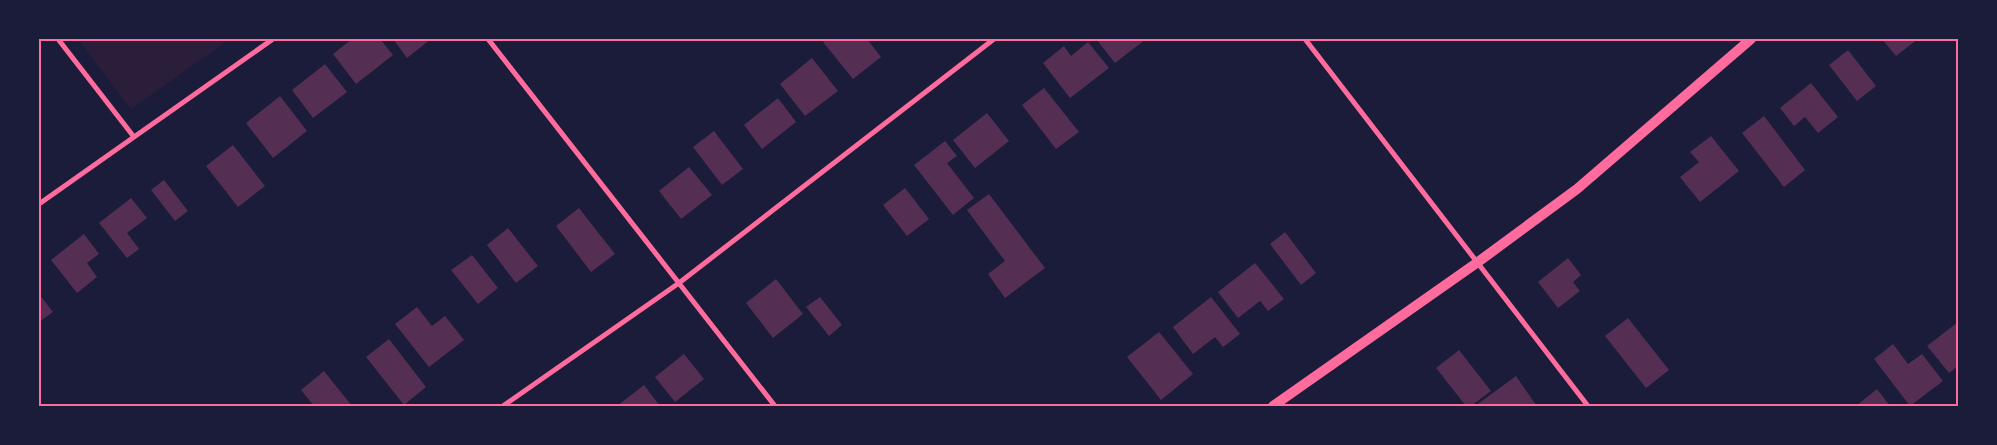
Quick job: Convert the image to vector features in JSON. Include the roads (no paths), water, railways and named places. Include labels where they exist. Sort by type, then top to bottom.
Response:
[{"type":"main road","points":[[1273,406],[1478,262],[1578,189],[1751,39]]},
{"type":"street","points":[[58,39],[134,137]]},
{"type":"street","points":[[39,204],[274,39]]},
{"type":"street","points":[[488,39],[775,406]]},
{"type":"street","points":[[503,406],[679,283],[994,39]]},
{"type":"street","points":[[1305,39],[1588,406]]}]
